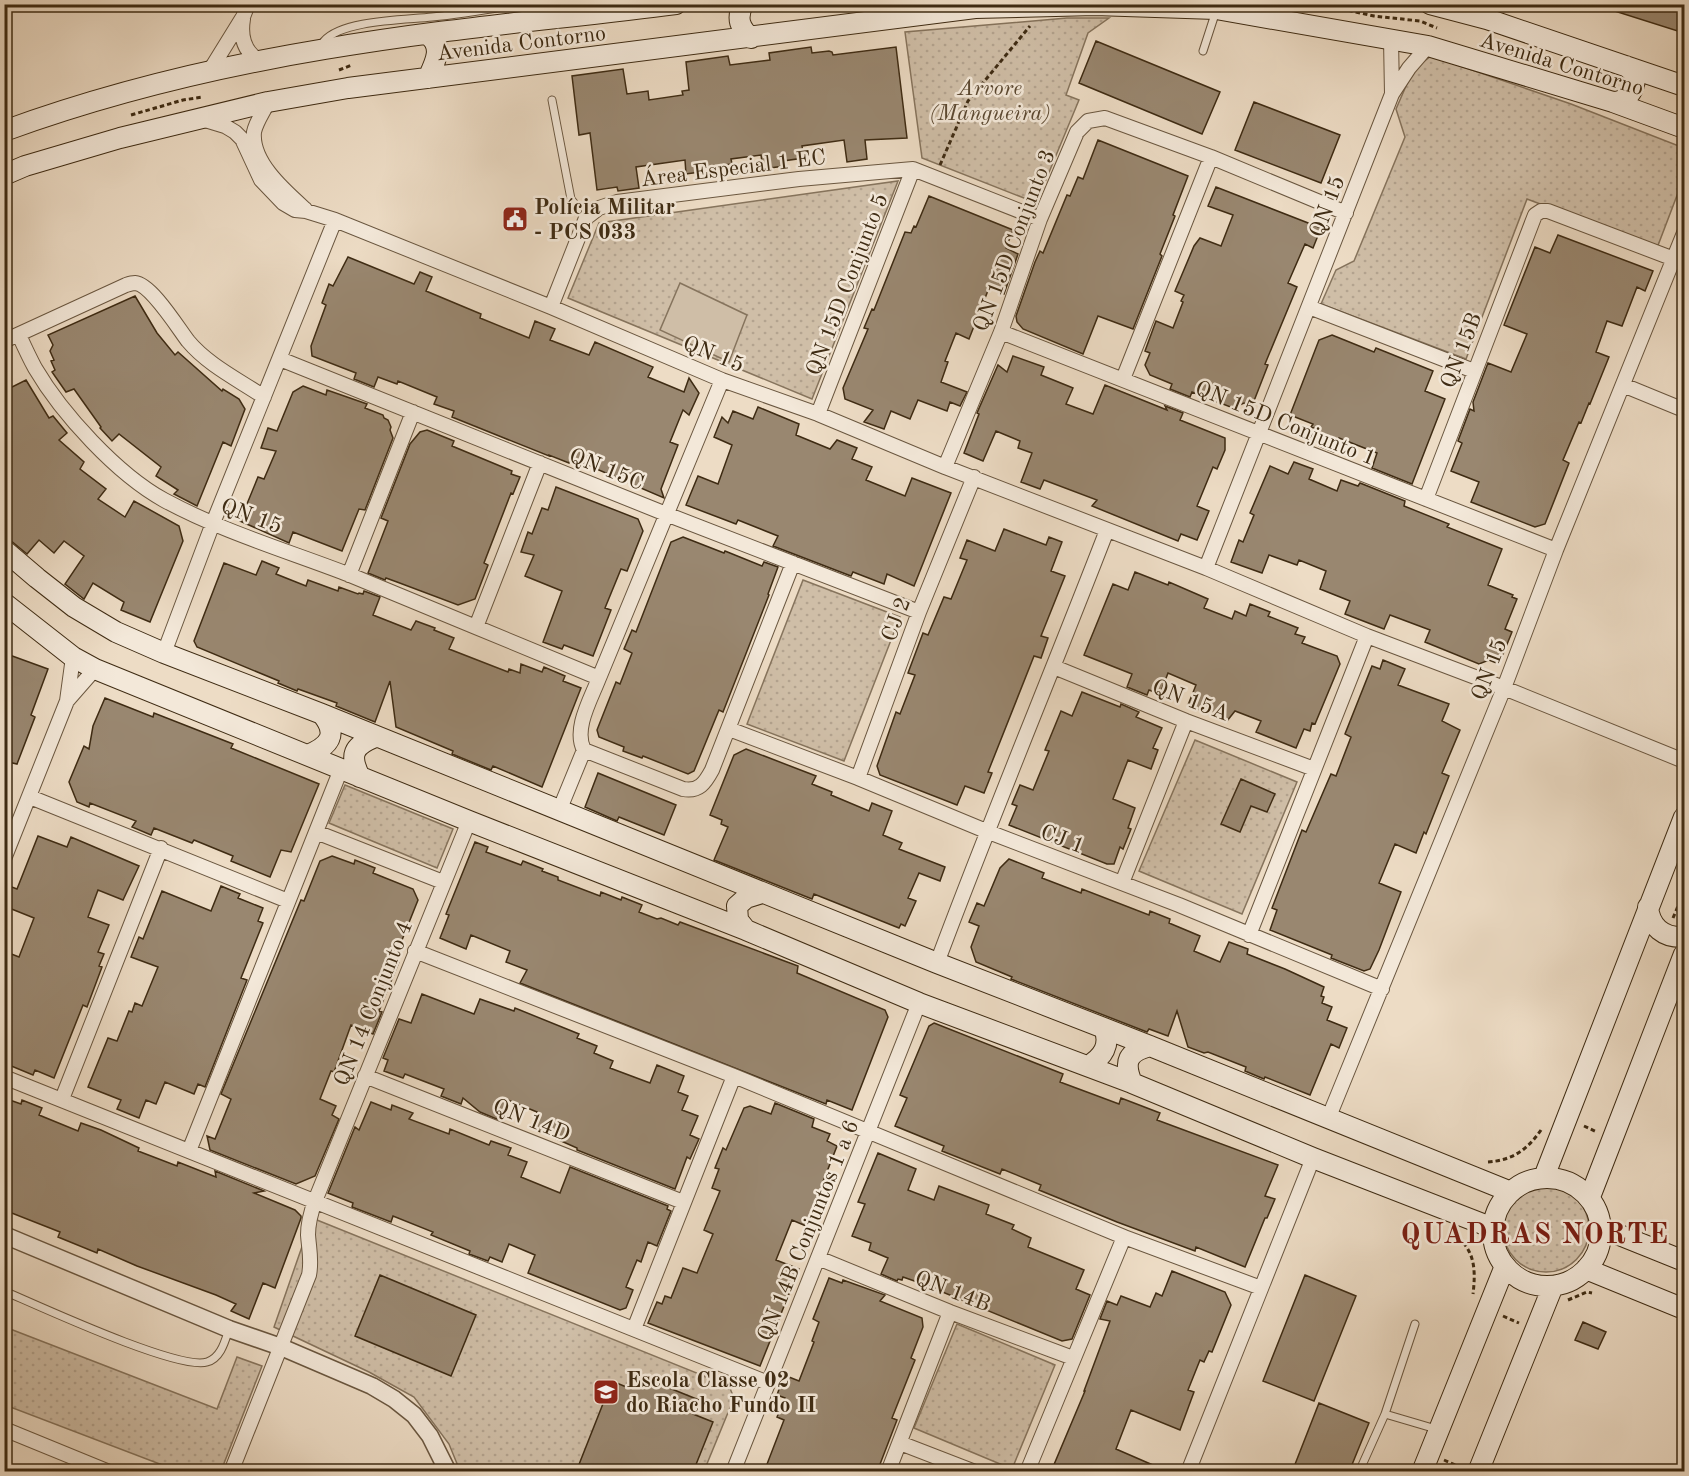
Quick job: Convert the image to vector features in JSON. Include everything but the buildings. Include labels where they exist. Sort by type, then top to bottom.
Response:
[{"type":"main road","name":"Avenida Contorno","points":[[4,131],[93,100],[209,72],[326,48],[581,13],[676,4]]},
{"type":"main road","points":[[743,4],[739,21],[744,32],[751,38]]},
{"type":"main road","name":"Avenida Contorno","points":[[1430,4],[1479,10],[1684,86]]},
{"type":"main road","name":"Avenida Contorno","points":[[4,175],[25,166],[120,138],[268,102],[348,88],[975,8],[1039,6],[1095,5],[1216,9],[1391,39],[1428,46],[1613,102],[1684,128]]},
{"type":"main road","points":[[428,34],[434,39],[438,51],[428,78]]},
{"type":"main road","points":[[1613,102],[1621,102],[1635,84],[1633,72],[1626,66]]},
{"type":"main road","points":[[6,553],[74,607],[116,632],[164,653],[322,714],[762,893],[1511,1192]]},
{"type":"main road","points":[[4,603],[73,657],[95,669],[746,930],[919,1003],[1132,1083],[1313,1158],[1493,1228]]},
{"type":"main road","points":[[308,755],[326,745],[330,738],[332,730],[322,714]]},
{"type":"main road","points":[[360,777],[354,765],[356,749],[361,743],[375,737]]},
{"type":"main road","points":[[1544,1177],[1684,817]]},
{"type":"main road","points":[[746,930],[738,920],[737,906],[746,898],[762,893]]},
{"type":"main road","points":[[1648,907],[1652,922],[1658,930],[1668,935],[1684,937]]},
{"type":"main road","points":[[1590,1197],[1684,954]]},
{"type":"main road","points":[[1088,1066],[1096,1061],[1107,1045],[1104,1028]]},
{"type":"main road","points":[[1132,1083],[1127,1067],[1129,1059],[1133,1053],[1150,1046]]},
{"type":"main road","points":[[1544,1177],[1561,1179],[1576,1185],[1590,1197],[1598,1212],[1602,1228],[1595,1257],[1586,1269],[1565,1283],[1553,1286],[1527,1282],[1515,1276],[1505,1266],[1496,1248],[1493,1228],[1498,1208],[1511,1192],[1526,1182],[1544,1177]]},
{"type":"main road","points":[[1602,1228],[1684,1261]]},
{"type":"main road","points":[[1425,1463],[1505,1266]]},
{"type":"main road","points":[[1586,1269],[1684,1309]]},
{"type":"main road","points":[[1471,1470],[1553,1286]]},
{"type":"street","points":[[246,11],[241,30],[246,49],[252,57],[260,61]]},
{"type":"street","points":[[209,72],[246,11]]},
{"type":"street","name":"QN 15","points":[[1391,39],[1392,94]]},
{"type":"street","name":"QN 15","points":[[1206,568],[1392,94],[1409,68],[1428,46]]},
{"type":"street","name":"QN 15","points":[[268,102],[254,132],[257,148],[267,171],[306,211]]},
{"type":"street","name":"QN 15D Conjunto 3","points":[[945,467],[1001,332],[1040,219],[1081,125],[1088,121],[1106,118],[1211,157],[1346,213]]},
{"type":"street","name":"QN 15","points":[[202,119],[225,126],[235,132],[242,139],[261,180],[270,191],[295,210],[335,220],[551,307],[722,380],[818,414],[945,467],[1206,568],[1367,636],[1504,688],[1684,761]]},
{"type":"street","points":[[1123,379],[1211,157]]},
{"type":"street","points":[[913,169],[1040,219]]},
{"type":"street","name":"Área Especial 1 EC","points":[[586,218],[599,208],[617,202],[798,179],[913,169]]},
{"type":"street","name":"QN 15D Conjunto 5","points":[[818,414],[913,169]]},
{"type":"street","name":"QN 15B","points":[[1426,500],[1535,215],[1541,211],[1548,211],[1674,259]]},
{"type":"street","points":[[551,307],[586,218]]},
{"type":"street","points":[[164,653],[213,523],[335,220]]},
{"type":"street","name":"QN 15","points":[[1328,1119],[1504,688],[1556,550],[1684,233]]},
{"type":"street","points":[[4,341],[126,285],[136,283],[146,287],[156,297],[191,344],[220,369],[264,397]]},
{"type":"street","points":[[1309,307],[1474,371]]},
{"type":"street","name":"QN 15D Conjunto 1","points":[[1001,332],[1556,550]]},
{"type":"street","name":"QN 15","points":[[19,335],[34,367],[56,401],[102,451],[132,478],[163,500],[213,523],[349,575],[599,678]]},
{"type":"street","name":"QN 15C","points":[[280,359],[666,514],[919,612]]},
{"type":"street","points":[[722,380],[599,678],[582,725],[581,743],[584,750],[683,789],[692,791],[699,788],[706,781],[729,729],[793,563]]},
{"type":"street","points":[[1623,385],[1684,410]]},
{"type":"street","points":[[349,575],[413,412]]},
{"type":"street","points":[[476,627],[540,463]]},
{"type":"street","name":"CJ 2","points":[[858,778],[919,612],[974,477]]},
{"type":"street","points":[[937,963],[986,831],[1054,667],[1107,530]]},
{"type":"street","points":[[1249,935],[1367,636]]},
{"type":"street","points":[[4,859],[67,701],[73,657]]},
{"type":"street","name":"QN 15A","points":[[1054,667],[1186,722],[1314,769]]},
{"type":"street","points":[[67,701],[95,669]]},
{"type":"street","points":[[1122,883],[1186,722]]},
{"type":"street","name":"CJ 1","points":[[729,729],[1122,883],[1382,989]]},
{"type":"street","points":[[559,811],[584,750]]},
{"type":"street","points":[[189,1151],[340,769]]},
{"type":"street","points":[[30,797],[288,901]]},
{"type":"street","name":"QN 14 Conjunto 4","points":[[231,1472],[309,1275],[312,1261],[309,1216],[469,820]]},
{"type":"street","points":[[316,832],[443,882]]},
{"type":"street","points":[[63,1099],[161,848]]},
{"type":"street","points":[[415,951],[868,1131],[1124,1238],[1261,1288]]},
{"type":"street","name":"QN 14B Conjuntos 1 a 6","points":[[733,1472],[919,1003]]},
{"type":"street","name":"QN 14D","points":[[365,1076],[683,1202]]},
{"type":"street","points":[[4,1077],[768,1383]]},
{"type":"street","points":[[634,1329],[734,1077]]},
{"type":"street","points":[[1188,1472],[1313,1158]]},
{"type":"street","points":[[4,1236],[372,1386],[394,1399],[414,1415],[430,1436],[448,1472]]},
{"type":"street","points":[[1027,1472],[1124,1238]]},
{"type":"street","name":"QN 14B","points":[[818,1258],[950,1312],[1073,1358]]},
{"type":"street","points":[[888,1472],[950,1312]]},
{"type":"street","points":[[4,1429],[109,1472]]},
{"type":"street","points":[[900,1443],[975,1472]]},
{"type":"lane","points":[[326,48],[324,41],[329,36],[369,23],[521,4]]},
{"type":"lane","points":[[1203,51],[1216,9]]},
{"type":"lane","points":[[552,100],[571,199],[586,218]]},
{"type":"lane","points":[[4,1291],[150,1352],[191,1363],[207,1362],[217,1356],[224,1345],[229,1329]]},
{"type":"lane","points":[[1359,1472],[1385,1414],[1415,1324]]},
{"type":"lane","points":[[1385,1414],[1439,1430]]},
{"type":"path","points":[[935,178],[968,100],[1033,22],[1039,6]]},
{"type":"path","points":[[1564,1305],[1569,1299],[1587,1292],[1596,1294]]},
{"type":"path","points":[[1505,1317],[1535,1329]]},
{"type":"path","points":[[1425,1463],[1471,1470]]},
{"type":"green space","name":"Arvore (Mangueira)","points":[[1067,18],[1109,18],[1088,33],[1066,95],[1079,100],[1040,194],[1029,200],[922,158],[905,32]]},
{"type":"green space","points":[[1431,56],[1571,104],[1684,148],[1684,177],[1657,248],[1527,199],[1466,359],[1321,304],[1336,270],[1354,261],[1405,137],[1396,109],[1413,70]]},
{"type":"green space","points":[[898,181],[812,399],[568,298],[599,223]]},
{"type":"green space","points":[[680,283],[747,315],[729,362],[660,330]]},
{"type":"green space","points":[[803,580],[900,617],[844,761],[747,724]]},
{"type":"green space","points":[[1195,740],[1297,782],[1242,914],[1139,871]]},
{"type":"green space","points":[[345,785],[453,829],[437,868],[329,823]]},
{"type":"green space","points":[[1538,1186],[1554,1186],[1577,1198],[1586,1212],[1589,1229],[1586,1246],[1577,1260],[1554,1272],[1538,1272],[1522,1265],[1510,1253],[1503,1237],[1503,1221],[1510,1205],[1522,1193]]},
{"type":"green space","points":[[312,1218],[729,1386],[734,1398],[704,1471],[460,1471],[449,1444],[414,1397],[369,1372],[274,1327]]},
{"type":"green space","points":[[957,1324],[1055,1365],[1012,1469],[914,1428]]},
{"type":"green space","points":[[5,1327],[217,1409],[237,1357],[262,1366],[221,1471],[178,1471],[5,1405]]},
{"type":"place","name":"Polícia Militar - PCS 033","points":[[515,219]]},
{"type":"place","name":"Escola Classe 02 do Riacho Fundo II","points":[[606,1392]]},
{"type":"district","name":"QUADRAS NORTE","points":[[1535,1233]]}]
